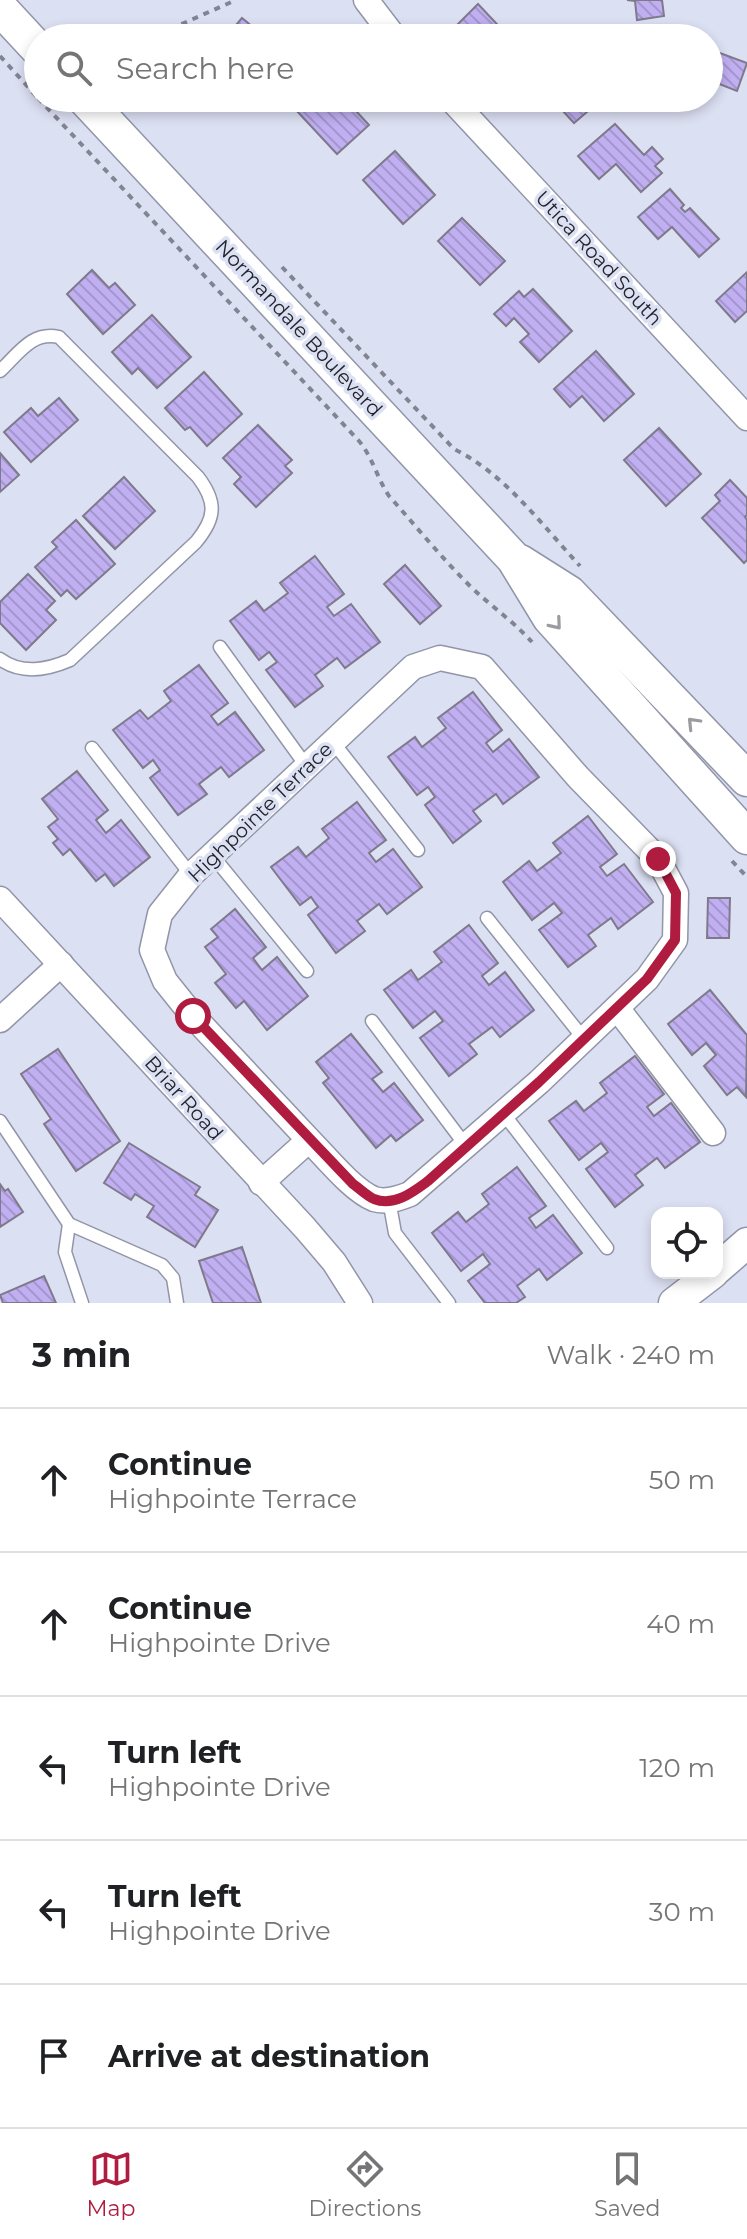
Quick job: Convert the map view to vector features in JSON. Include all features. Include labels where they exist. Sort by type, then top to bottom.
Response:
[{"type":"main road","points":[[0,8],[24,34]]},
{"type":"main road","name":"Normandale Boulevard","points":[[97,112],[514,559],[550,618],[736,845]]},
{"type":"main road","name":"Normandale Boulevard","points":[[514,559],[569,593],[747,779]]},
{"type":"street","points":[[366,0],[384,24]]},
{"type":"street","name":"Utica Road South","points":[[464,112],[738,392],[747,418]]},
{"type":"street","name":"Highpointe Terrace","points":[[440,658],[482,667],[578,777],[658,859],[676,893],[675,940],[647,979],[466,1146],[410,1194],[396,1200],[375,1200],[353,1184],[309,1140],[193,1016],[165,981],[152,950],[160,914],[191,875],[333,742],[413,667],[440,658]]},
{"type":"street","name":"Briar Road","points":[[0,899],[334,1262],[360,1303]]},
{"type":"street","points":[[0,1020],[61,964]]},
{"type":"street","points":[[617,1008],[713,1133]]},
{"type":"street","points":[[261,1183],[309,1140]]},
{"type":"street","points":[[723,1264],[747,1243]]},
{"type":"street","points":[[674,1303],[705,1279]]},
{"type":"lane","points":[[0,371],[36,337],[47,334],[59,337],[198,477],[209,492],[212,509],[207,529],[196,542],[70,660],[50,668],[28,670],[0,659]]},
{"type":"lane","points":[[220,647],[307,767]]},
{"type":"lane","points":[[333,742],[418,850]]},
{"type":"lane","points":[[92,748],[191,875]]},
{"type":"lane","points":[[212,855],[307,971]]},
{"type":"lane","points":[[487,918],[584,1039]]},
{"type":"lane","points":[[372,1021],[466,1146]]},
{"type":"lane","points":[[503,1113],[607,1248]]},
{"type":"lane","points":[[0,1121],[69,1224],[162,1265],[173,1278],[177,1303]]},
{"type":"lane","points":[[389,1200],[395,1233],[449,1303]]},
{"type":"lane","points":[[69,1224],[65,1252],[82,1303]]},
{"type":"path","points":[[182,24],[236,0]]},
{"type":"path","points":[[0,56],[24,83]]},
{"type":"path","points":[[51,112],[359,441],[368,452],[380,483],[389,496],[457,572],[511,619],[540,651]]},
{"type":"path","points":[[282,267],[454,449],[480,463],[508,489],[581,568]]},
{"type":"path","points":[[736,845],[747,877]]},
{"type":"building","points":[[627,0],[662,0],[664,16],[637,20],[635,1]]},
{"type":"building","points":[[478,4],[497,24],[458,24]]},
{"type":"building","points":[[723,54],[747,63],[737,91],[723,85]]},
{"type":"building","points":[[298,112],[357,112],[369,125],[337,154]]},
{"type":"building","points":[[564,112],[587,112],[574,123]]},
{"type":"building","points":[[615,124],[644,155],[652,147],[663,159],[655,166],[662,173],[641,192],[616,164],[599,179],[578,156]]},
{"type":"building","points":[[395,151],[435,195],[403,224],[363,180]]},
{"type":"building","points":[[670,189],[684,205],[681,208],[685,212],[690,208],[719,239],[699,257],[672,227],[658,239],[638,217]]},
{"type":"building","points":[[462,218],[505,261],[480,285],[438,241]]},
{"type":"building","points":[[92,270],[109,288],[115,283],[135,305],[103,334],[67,294]]},
{"type":"building","points":[[747,272],[747,311],[735,322],[716,301]]},
{"type":"building","points":[[533,289],[572,331],[539,362],[520,342],[529,334],[514,318],[506,326],[494,314],[519,291],[524,297]]},
{"type":"building","points":[[152,315],[191,357],[157,388],[138,368],[132,374],[112,352]]},
{"type":"building","points":[[596,351],[634,394],[604,421],[582,396],[570,407],[554,389]]},
{"type":"building","points":[[204,372],[242,414],[207,446],[190,427],[185,430],[165,408]]},
{"type":"building","points":[[59,398],[78,420],[31,462],[4,432],[31,408],[38,416]]},
{"type":"building","points":[[258,425],[292,460],[285,466],[292,473],[256,507],[234,484],[241,477],[223,458]]},
{"type":"building","points":[[659,428],[701,474],[666,506],[624,460]]},
{"type":"building","points":[[0,453],[19,475],[0,492]]},
{"type":"building","points":[[124,477],[155,511],[115,549],[83,516]]},
{"type":"building","points":[[730,480],[747,498],[747,560],[744,563],[702,518],[720,501],[715,495]]},
{"type":"building","points":[[76,520],[115,564],[76,599],[67,590],[61,596],[35,567],[57,547],[52,542]]},
{"type":"building","points":[[315,556],[344,594],[327,607],[334,616],[351,604],[380,642],[345,668],[337,658],[315,675],[323,686],[295,707],[266,670],[277,662],[269,652],[259,660],[230,621],[256,601],[264,611],[288,593],[280,583]]},
{"type":"building","points":[[405,565],[441,606],[420,624],[384,584]]},
{"type":"building","points":[[28,574],[55,601],[46,610],[56,620],[26,650],[0,623],[0,602]]},
{"type":"building","points":[[199,665],[228,703],[211,716],[218,725],[235,712],[264,750],[229,777],[221,767],[199,784],[207,794],[178,815],[150,778],[160,770],[153,760],[143,768],[113,730],[140,710],[148,719],[171,701],[164,691]]},
{"type":"building","points":[[473,692],[502,730],[486,743],[493,752],[509,739],[539,777],[503,804],[496,794],[473,811],[481,821],[453,843],[425,805],[435,797],[428,787],[417,795],[388,757],[415,737],[422,747],[446,728],[438,718]]},
{"type":"building","points":[[77,771],[108,810],[96,820],[106,833],[121,820],[150,857],[114,886],[105,874],[96,881],[70,849],[63,855],[53,843],[58,839],[48,827],[58,819],[42,799]]},
{"type":"building","points":[[357,802],[386,840],[369,853],[376,862],[393,849],[422,887],[387,914],[379,904],[357,921],[365,931],[336,953],[308,915],[318,907],[311,897],[300,905],[271,867],[298,847],[306,857],[329,838],[322,829]]},
{"type":"building","points":[[588,816],[617,854],[600,867],[607,876],[624,864],[653,902],[618,929],[611,918],[588,935],[596,946],[568,967],[539,930],[562,913],[554,903],[532,920],[503,882],[529,861],[537,871],[561,853],[553,843]]},
{"type":"building","points":[[708,898],[730,898],[729,938],[707,938]]},
{"type":"building","points":[[235,909],[266,947],[253,958],[262,970],[277,957],[308,996],[267,1030],[244,1001],[236,1008],[215,983],[226,974],[205,947],[218,937],[211,929]]},
{"type":"building","points":[[469,925],[498,963],[482,976],[489,985],[505,972],[534,1010],[500,1037],[492,1027],[469,1044],[477,1054],[449,1076],[420,1038],[443,1021],[435,1011],[413,1028],[384,990],[411,970],[418,980],[442,962],[434,952]]},
{"type":"building","points":[[710,990],[747,1035],[746,1097],[737,1087],[727,1095],[704,1066],[716,1055],[706,1043],[692,1055],[668,1024]]},
{"type":"building","points":[[351,1034],[382,1072],[372,1079],[383,1092],[394,1083],[423,1120],[396,1141],[391,1135],[376,1148],[323,1083],[329,1078],[316,1062]]},
{"type":"building","points":[[58,1049],[120,1141],[76,1171],[44,1124],[51,1119],[21,1074]]},
{"type":"building","points":[[635,1056],[664,1094],[647,1107],[654,1116],[671,1103],[700,1142],[665,1168],[657,1158],[635,1175],[643,1185],[615,1207],[586,1169],[608,1152],[601,1143],[579,1160],[549,1121],[576,1101],[584,1111],[607,1093],[600,1083]]},
{"type":"building","points":[[129,1143],[200,1187],[195,1195],[218,1210],[195,1247],[147,1217],[154,1206],[135,1194],[131,1200],[104,1183]]},
{"type":"building","points":[[517,1167],[546,1206],[529,1218],[536,1228],[553,1215],[582,1253],[547,1280],[539,1269],[517,1286],[525,1297],[516,1303],[485,1303],[468,1281],[490,1264],[483,1254],[461,1271],[432,1233],[458,1212],[466,1222],[489,1204],[482,1194]]},
{"type":"building","points":[[0,1184],[5,1191],[8,1189],[23,1212],[0,1227]]},
{"type":"building","points":[[242,1247],[261,1303],[213,1303],[199,1261]]},
{"type":"building","points":[[44,1276],[56,1303],[3,1303],[0,1295]]},
{"type":"route","points":[[193,1016],[353,1184],[375,1200],[396,1200],[428,1181],[539,1082],[647,979],[675,940],[676,893],[658,859]]}]
